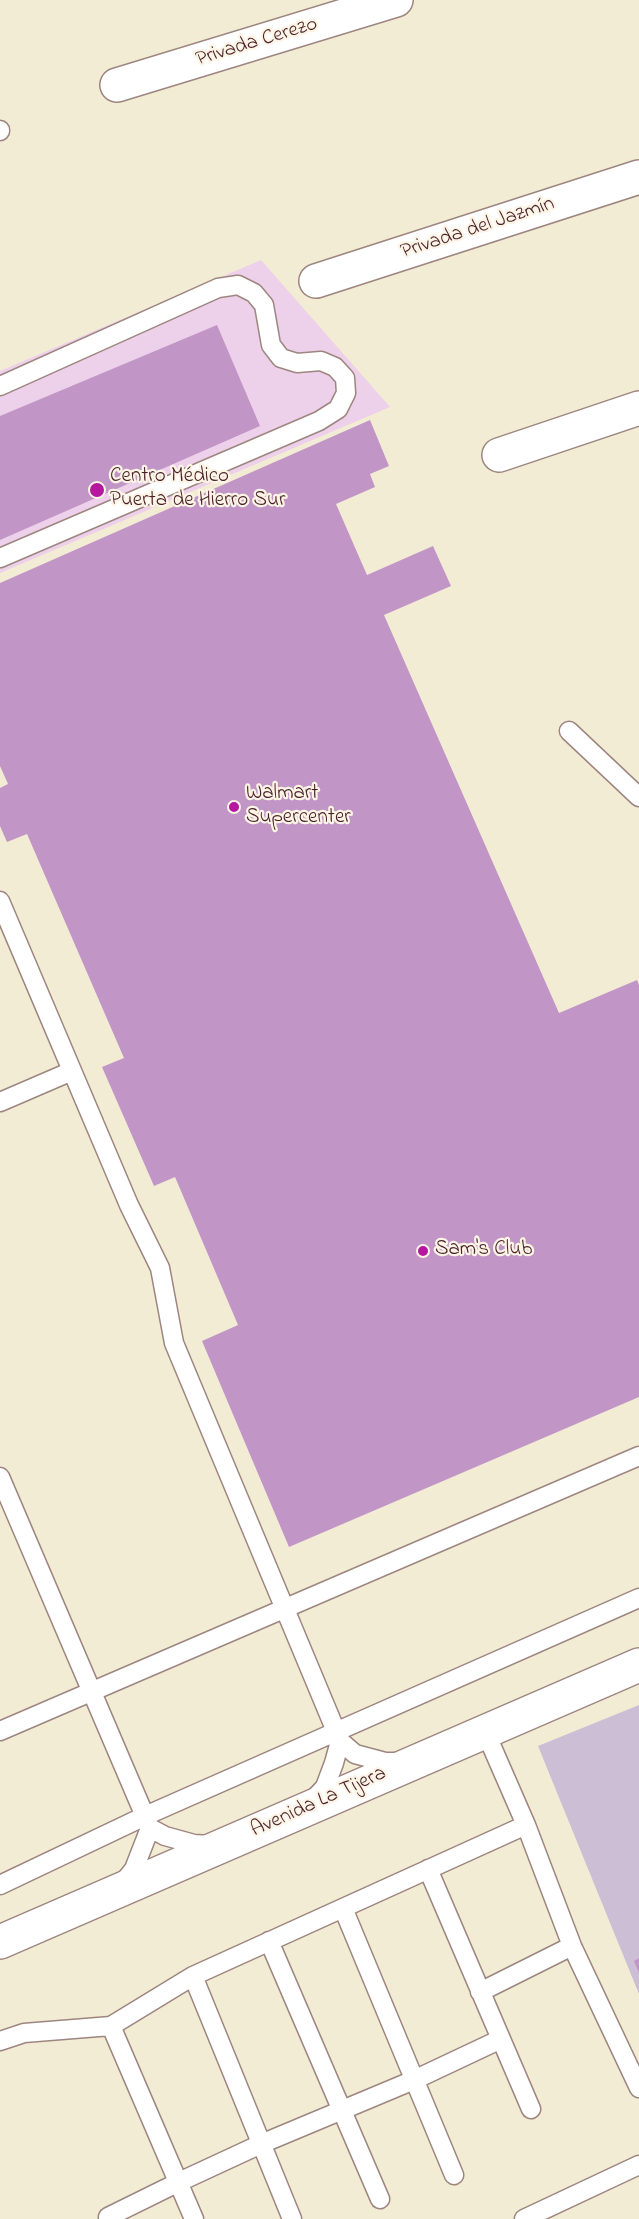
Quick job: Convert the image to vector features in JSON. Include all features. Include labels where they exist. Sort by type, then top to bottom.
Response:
[{"type":"street","name":"Privada Cerezo","points":[[117,85],[396,0]]},
{"type":"street","name":"Privada del Jazmín","points":[[316,281],[639,177]]},
{"type":"street","points":[[499,455],[639,408]]},
{"type":"street","name":"Avenida La Tijera","points":[[0,1941],[639,1665]]},
{"type":"lane","points":[[0,386],[218,288],[237,285],[254,293],[264,305],[271,345],[281,358],[297,363],[321,362],[336,367],[345,378],[346,393],[338,408],[319,421],[0,558]]},
{"type":"lane","points":[[569,731],[639,796]]},
{"type":"lane","points":[[2,910],[129,1205],[160,1268],[174,1343],[338,1737],[356,1754],[384,1762],[413,1762]]},
{"type":"lane","points":[[0,1102],[72,1071]]},
{"type":"lane","points":[[0,1731],[639,1456]]},
{"type":"lane","points":[[0,1477],[147,1822],[165,1836],[194,1844],[223,1845]]},
{"type":"lane","points":[[0,1885],[338,1737],[639,1598]]},
{"type":"lane","points":[[485,1731],[525,1825],[572,1946],[639,2088]]},
{"type":"lane","points":[[305,1810],[325,1787],[334,1763],[338,1737]]},
{"type":"lane","points":[[115,1892],[134,1869],[147,1822]]},
{"type":"lane","points":[[0,2041],[24,2033],[111,2026],[193,1976],[525,1825]]},
{"type":"lane","points":[[428,1869],[531,2109]]},
{"type":"lane","points":[[343,1908],[454,2175]]},
{"type":"lane","points":[[269,1941],[380,2199]]},
{"type":"lane","points":[[480,1992],[572,1946]]},
{"type":"lane","points":[[193,1976],[292,2219]]},
{"type":"lane","points":[[111,2026],[194,2219]]},
{"type":"lane","points":[[109,2219],[108,2217],[261,2144],[414,2080],[501,2039]]},
{"type":"lane","points":[[524,2219],[639,2165]]},
{"type":"shaded area","name":"Centro Médico Puerta de Hierro Sur","points":[[261,260],[390,407],[0,573],[0,371]]},
{"type":"shaded area","points":[[639,1705],[639,1994],[538,1746]]},
{"type":"building","points":[[217,325],[260,426],[0,540],[0,416]]},
{"type":"building","name":"Walmart Supercenter","points":[[370,420],[389,466],[370,474],[375,487],[336,504],[367,575],[433,546],[451,586],[384,615],[559,1013],[637,980],[639,985],[639,1397],[289,1547],[202,1341],[238,1325],[175,1177],[154,1186],[102,1067],[124,1058],[27,834],[7,842],[0,826],[0,788],[8,784],[0,766],[0,583]]},
{"type":"building","points":[[639,1958],[639,1973],[634,1961]]},
{"type":"place","name":"Centro Médico Puerta de Hierro Sur","points":[[97,490]]},
{"type":"place","name":"Walmart Supercenter","points":[[234,807]]},
{"type":"place","name":"Sam's Club","points":[[423,1251]]}]
